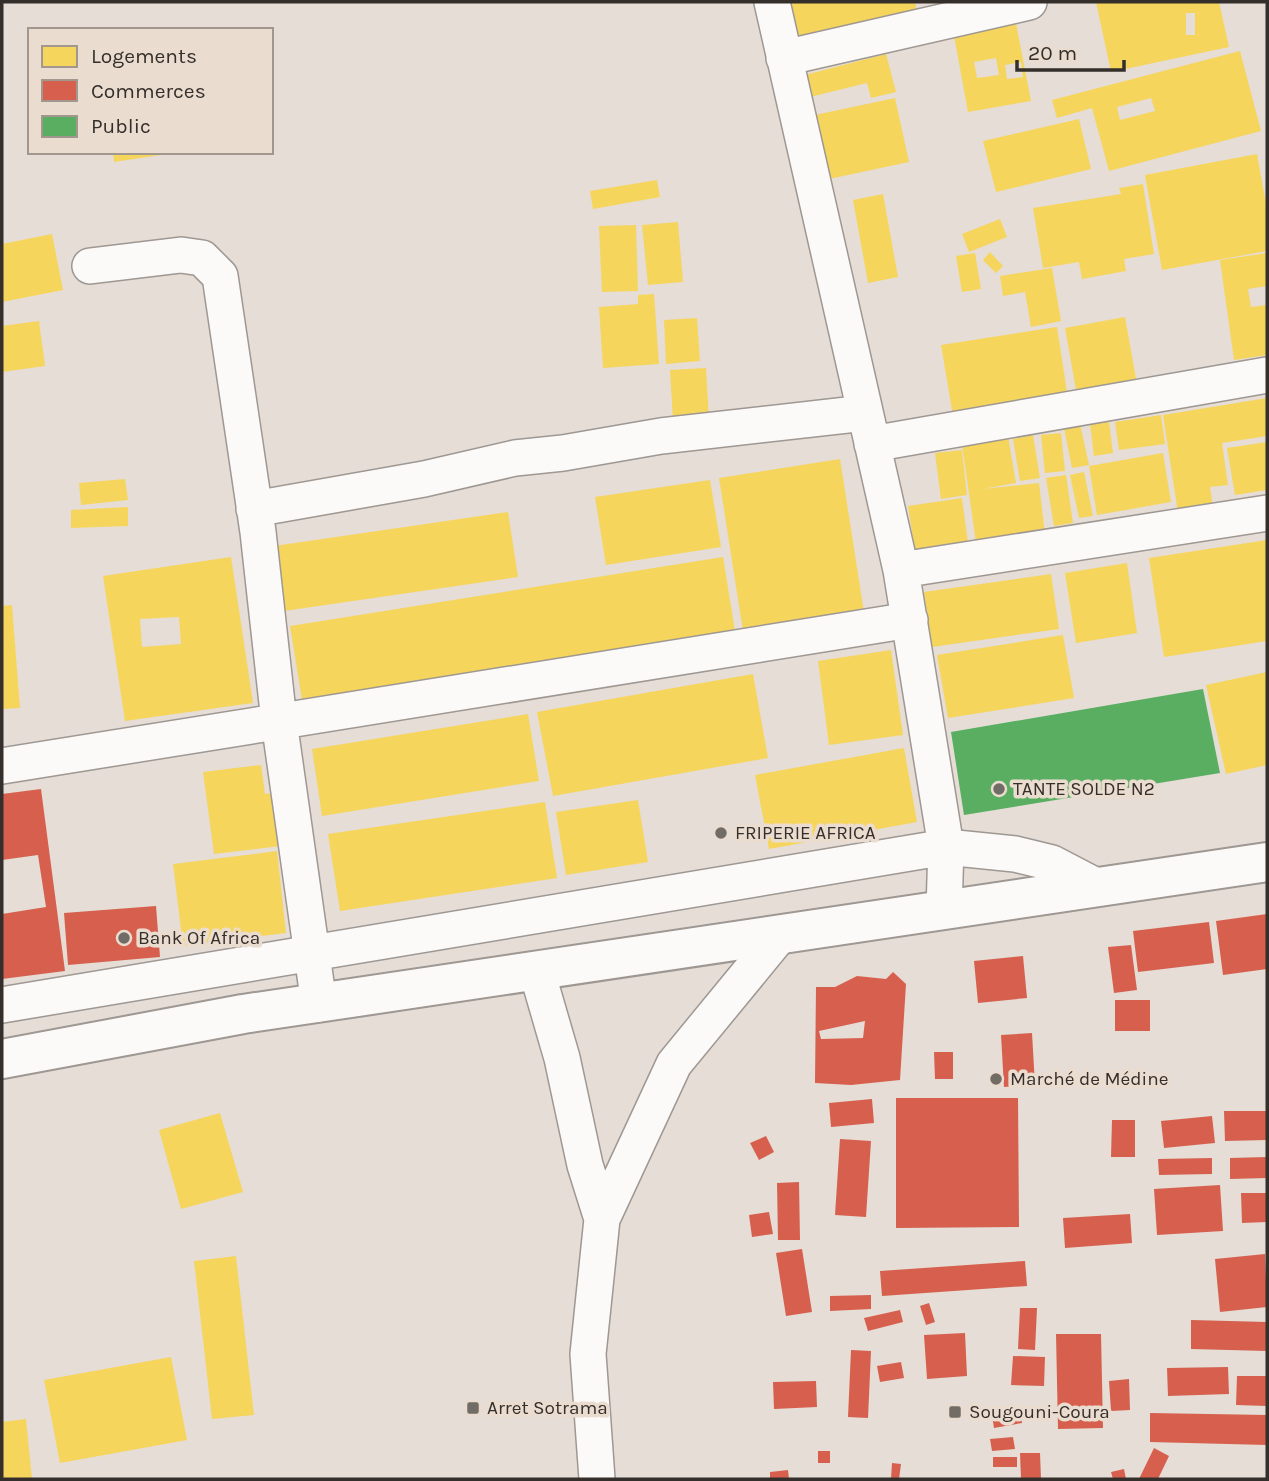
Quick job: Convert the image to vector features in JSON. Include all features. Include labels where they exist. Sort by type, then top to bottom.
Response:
[{"type":"street","points":[[772,2],[901,570],[946,847],[944,911]]},
{"type":"street","points":[[784,58],[1029,2]]},
{"type":"street","points":[[90,266],[181,256],[202,258],[220,276],[254,509],[279,722],[319,1004]]},
{"type":"street","points":[[254,509],[424,479],[515,458],[563,453],[661,436],[868,428],[1267,375]]},
{"type":"street","points":[[901,570],[1267,513]]},
{"type":"street","points":[[2,766],[910,620]]},
{"type":"street","points":[[2,1005],[946,847],[1016,854],[1052,863],[1098,887]]},
{"type":"street","points":[[2,1059],[243,1014],[1267,862]]},
{"type":"street","points":[[597,1479],[588,1354],[602,1219],[674,1064],[780,935]]},
{"type":"street","points":[[537,972],[562,1058],[585,1166],[602,1219]]},
{"type":"building: Logements","points":[[783,2],[915,2],[917,11],[950,2],[971,2],[793,44]]},
{"type":"building: Logements","points":[[1096,2],[1219,2],[1229,47],[1111,72]],"holes":[[[1186,13],[1195,13],[1195,35],[1186,35]]]},
{"type":"building: Logements","points":[[1014,13],[1031,101],[968,112],[952,25]],"holes":[[[996,58],[999,75],[977,78],[974,62]],[[1021,62],[1023,77],[1007,79],[1005,65]]]},
{"type":"building: Logements","points":[[1240,51],[1261,131],[1109,171],[1092,108],[1057,118],[1052,100]],"holes":[[[1151,98],[1155,111],[1120,120],[1117,107]]]},
{"type":"building: Logements","points":[[886,54],[896,92],[871,98],[867,83],[802,99],[797,77]]},
{"type":"building: Logements","points":[[895,98],[909,162],[829,179],[815,115]]},
{"type":"building: Logements","points":[[1079,119],[1091,169],[996,192],[983,141]]},
{"type":"building: Logements","points":[[113,154],[167,154],[114,162]]},
{"type":"building: Logements","points":[[1257,154],[1267,209],[1267,251],[1162,270],[1145,175]]},
{"type":"building: Logements","points":[[657,180],[660,197],[593,209],[590,191]]},
{"type":"building: Logements","points":[[1143,184],[1154,254],[1124,259],[1126,271],[1082,279],[1079,262],[1043,268],[1033,208],[1121,194],[1119,188]]},
{"type":"building: Logements","points":[[883,194],[898,277],[868,283],[853,200]]},
{"type":"building: Logements","points":[[1000,219],[1007,237],[969,252],[962,234]]},
{"type":"building: Logements","points":[[678,222],[683,282],[648,285],[642,225]]},
{"type":"building: Logements","points":[[636,225],[638,291],[602,292],[599,226]]},
{"type":"building: Logements","points":[[52,234],[63,290],[2,302],[2,244]]},
{"type":"building: Logements","points":[[990,252],[1003,266],[996,273],[983,260]]},
{"type":"building: Logements","points":[[975,253],[981,289],[962,292],[956,256]]},
{"type":"building: Logements","points":[[1267,253],[1267,286],[1248,289],[1251,307],[1267,305],[1267,355],[1234,360],[1220,260]]},
{"type":"building: Logements","points":[[1052,268],[1061,321],[1031,327],[1025,292],[1003,296],[1000,276]]},
{"type":"building: Logements","points":[[654,294],[659,364],[603,368],[599,307],[638,304],[638,295]]},
{"type":"building: Logements","points":[[1125,317],[1138,390],[1078,401],[1065,328]]},
{"type":"building: Logements","points":[[697,318],[700,361],[666,364],[664,320]]},
{"type":"building: Logements","points":[[39,321],[45,366],[2,372],[2,326]]},
{"type":"building: Logements","points":[[1057,327],[1069,405],[954,422],[941,345]]},
{"type":"building: Logements","points":[[706,368],[709,419],[673,421],[670,370]]},
{"type":"building: Logements","points":[[1267,398],[1267,436],[1222,443],[1228,485],[1210,487],[1213,507],[1178,513],[1163,415]]},
{"type":"building: Logements","points":[[1161,415],[1165,444],[1119,450],[1115,422]]},
{"type":"building: Logements","points":[[1109,422],[1113,453],[1094,456],[1090,424]]},
{"type":"building: Logements","points":[[1080,424],[1089,465],[1072,468],[1064,428]]},
{"type":"building: Logements","points":[[1061,433],[1065,471],[1045,473],[1041,435]]},
{"type":"building: Logements","points":[[1033,435],[1040,478],[1020,481],[1013,439]]},
{"type":"building: Logements","points":[[1008,436],[1016,483],[982,489],[1039,483],[1045,535],[976,543],[962,444]]},
{"type":"building: Logements","points":[[1267,442],[1267,490],[1235,495],[1227,448]]},
{"type":"building: Logements","points":[[962,450],[967,495],[941,499],[935,453]]},
{"type":"building: Logements","points":[[1163,453],[1171,502],[1097,515],[1089,466]]},
{"type":"building: Logements","points":[[840,459],[864,612],[743,631],[719,478]]},
{"type":"building: Logements","points":[[1084,472],[1093,516],[1079,518],[1070,475]]},
{"type":"building: Logements","points":[[1066,475],[1073,523],[1054,526],[1046,478]]},
{"type":"building: Logements","points":[[125,479],[128,500],[81,505],[79,483]]},
{"type":"building: Logements","points":[[710,480],[721,547],[606,565],[595,497]]},
{"type":"building: Logements","points":[[962,498],[968,543],[915,551],[908,506]]},
{"type":"building: Logements","points":[[128,507],[128,526],[71,528],[71,510]]},
{"type":"building: Logements","points":[[508,512],[518,577],[284,611],[274,546]]},
{"type":"building: Logements","points":[[1267,540],[1267,641],[1164,657],[1149,558]]},
{"type":"building: Logements","points":[[231,557],[253,703],[125,721],[103,576]],"holes":[[[179,617],[181,644],[142,647],[140,619]]]},
{"type":"building: Logements","points":[[723,557],[735,631],[302,700],[290,626]]},
{"type":"building: Logements","points":[[1127,563],[1137,633],[1076,643],[1065,573]]},
{"type":"building: Logements","points":[[1051,574],[1059,629],[932,647],[924,592]]},
{"type":"building: Logements","points":[[12,605],[20,708],[2,709],[2,606]]},
{"type":"building: Logements","points":[[1063,635],[1074,698],[948,718],[937,655]]},
{"type":"building: Logements","points":[[891,650],[903,735],[829,745],[818,661]]},
{"type":"building: Logements","points":[[1267,672],[1267,765],[1226,774],[1206,685]]},
{"type":"building: Logements","points":[[753,674],[768,758],[553,796],[537,712]]},
{"type":"building: Logements","points":[[528,714],[539,781],[322,816],[312,749]]},
{"type":"building: Logements","points":[[904,748],[917,822],[769,849],[755,775]]},
{"type":"building: Logements","points":[[261,765],[265,794],[274,793],[281,846],[214,854],[203,772]]},
{"type":"building: Logements","points":[[638,800],[648,862],[566,875],[556,812]]},
{"type":"building: Logements","points":[[545,802],[557,878],[340,911],[328,834]]},
{"type":"building: Logements","points":[[277,851],[286,933],[183,946],[173,864]]},
{"type":"building: Logements","points":[[220,1113],[243,1192],[181,1209],[159,1130]]},
{"type":"building: Logements","points":[[236,1256],[254,1415],[212,1419],[194,1261]]},
{"type":"building: Logements","points":[[171,1357],[187,1440],[60,1463],[44,1380]]},
{"type":"building: Logements","points":[[26,1419],[32,1479],[2,1479],[2,1422]]},
{"type":"building: Commerces","points":[[41,789],[65,971],[2,979],[2,914],[46,907],[38,855],[2,860],[2,794]]},
{"type":"building: Commerces","points":[[156,906],[160,957],[68,965],[64,913]]},
{"type":"building: Commerces","points":[[1267,914],[1267,969],[1223,975],[1216,921]]},
{"type":"building: Commerces","points":[[1209,922],[1214,963],[1138,972],[1133,931]]},
{"type":"building: Commerces","points":[[1131,945],[1137,990],[1114,993],[1108,947]]},
{"type":"building: Commerces","points":[[1023,956],[1027,998],[978,1003],[974,961]]},
{"type":"building: Commerces","points":[[893,972],[906,984],[900,1080],[851,1085],[815,1083],[816,987],[835,987],[857,976],[886,979]],"holes":[[[865,1021],[863,1038],[821,1039],[819,1031]]]},
{"type":"building: Commerces","points":[[1115,1000],[1150,1000],[1150,1031],[1115,1031]]},
{"type":"building: Commerces","points":[[1032,1033],[1035,1085],[1004,1087],[1001,1035]]},
{"type":"building: Commerces","points":[[934,1052],[953,1052],[953,1079],[935,1079]]},
{"type":"building: Commerces","points":[[896,1098],[1018,1098],[1019,1227],[896,1228]]},
{"type":"building: Commerces","points":[[872,1099],[874,1123],[831,1127],[829,1103]]},
{"type":"building: Commerces","points":[[1224,1111],[1267,1111],[1267,1140],[1225,1141]]},
{"type":"building: Commerces","points":[[1212,1116],[1215,1143],[1164,1148],[1161,1121]]},
{"type":"building: Commerces","points":[[1112,1120],[1135,1120],[1135,1157],[1111,1157]]},
{"type":"building: Commerces","points":[[766,1136],[774,1152],[759,1160],[750,1143]]},
{"type":"building: Commerces","points":[[840,1139],[871,1141],[866,1217],[835,1215]]},
{"type":"building: Commerces","points":[[1267,1157],[1267,1178],[1230,1179],[1230,1158]]},
{"type":"building: Commerces","points":[[1212,1158],[1212,1174],[1159,1175],[1158,1159]]},
{"type":"building: Commerces","points":[[799,1182],[800,1240],[778,1240],[777,1183]]},
{"type":"building: Commerces","points":[[1220,1185],[1223,1231],[1157,1235],[1154,1189]]},
{"type":"building: Commerces","points":[[1241,1193],[1267,1193],[1267,1222],[1242,1223]]},
{"type":"building: Commerces","points":[[769,1212],[773,1234],[752,1237],[749,1215]]},
{"type":"building: Commerces","points":[[1130,1214],[1132,1243],[1065,1248],[1063,1218]]},
{"type":"building: Commerces","points":[[802,1249],[812,1312],[786,1316],[776,1253]]},
{"type":"building: Commerces","points":[[1265,1254],[1267,1307],[1220,1312],[1215,1259]]},
{"type":"building: Commerces","points":[[1025,1261],[1027,1286],[882,1296],[880,1271]]},
{"type":"building: Commerces","points":[[871,1295],[871,1309],[830,1311],[830,1296]]},
{"type":"building: Commerces","points":[[929,1303],[935,1322],[926,1325],[920,1306]]},
{"type":"building: Commerces","points":[[1020,1308],[1037,1308],[1035,1350],[1018,1349]]},
{"type":"building: Commerces","points":[[900,1310],[903,1322],[868,1331],[864,1318]]},
{"type":"building: Commerces","points":[[1191,1320],[1267,1322],[1267,1351],[1191,1349]]},
{"type":"building: Commerces","points":[[965,1333],[967,1376],[927,1379],[924,1335]]},
{"type":"building: Commerces","points":[[1056,1334],[1101,1334],[1103,1428],[1058,1429]]},
{"type":"building: Commerces","points":[[851,1350],[871,1351],[868,1418],[848,1417]]},
{"type":"building: Commerces","points":[[1013,1356],[1045,1357],[1044,1386],[1011,1385]]},
{"type":"building: Commerces","points":[[901,1362],[904,1378],[880,1382],[877,1366]]},
{"type":"building: Commerces","points":[[1228,1367],[1229,1394],[1168,1396],[1167,1368]]},
{"type":"building: Commerces","points":[[1237,1376],[1267,1376],[1267,1406],[1236,1405]]},
{"type":"building: Commerces","points":[[1129,1379],[1130,1410],[1111,1411],[1109,1381]]},
{"type":"building: Commerces","points":[[816,1381],[817,1407],[774,1409],[773,1382]]},
{"type":"building: Commerces","points":[[1020,1410],[1022,1423],[994,1428],[992,1415]]},
{"type":"building: Commerces","points":[[1150,1413],[1267,1415],[1267,1445],[1150,1442]]},
{"type":"building: Commerces","points":[[1013,1437],[1015,1449],[992,1451],[990,1439]]},
{"type":"building: Commerces","points":[[1154,1448],[1169,1456],[1158,1479],[1139,1479]]},
{"type":"building: Commerces","points":[[818,1451],[830,1451],[830,1463],[818,1463]]},
{"type":"building: Commerces","points":[[1020,1453],[1040,1453],[1041,1479],[1021,1479]]},
{"type":"building: Commerces","points":[[993,1457],[1017,1457],[1017,1467],[993,1467]]},
{"type":"building: Commerces","points":[[892,1463],[901,1464],[899,1479],[891,1479]]},
{"type":"building: Commerces","points":[[1124,1469],[1126,1479],[1113,1479],[1111,1472]]},
{"type":"building: Commerces","points":[[788,1470],[789,1479],[770,1479],[770,1472]]},
{"type":"building: Public","points":[[1203,689],[1220,773],[964,815],[951,732]]},
{"type":"place","name":"TANTE SOLDE N2","points":[[999,789]]},
{"type":"place","name":"FRIPERIE AFRICA","points":[[721,833]]},
{"type":"place","name":"Bank Of Africa","points":[[124,938]]},
{"type":"place","name":"Marché de Médine","points":[[996,1079]]},
{"type":"place","name":"Arret Sotrama","points":[[473,1408]]},
{"type":"place","name":"Sougouni-Coura","points":[[955,1412]]}]
